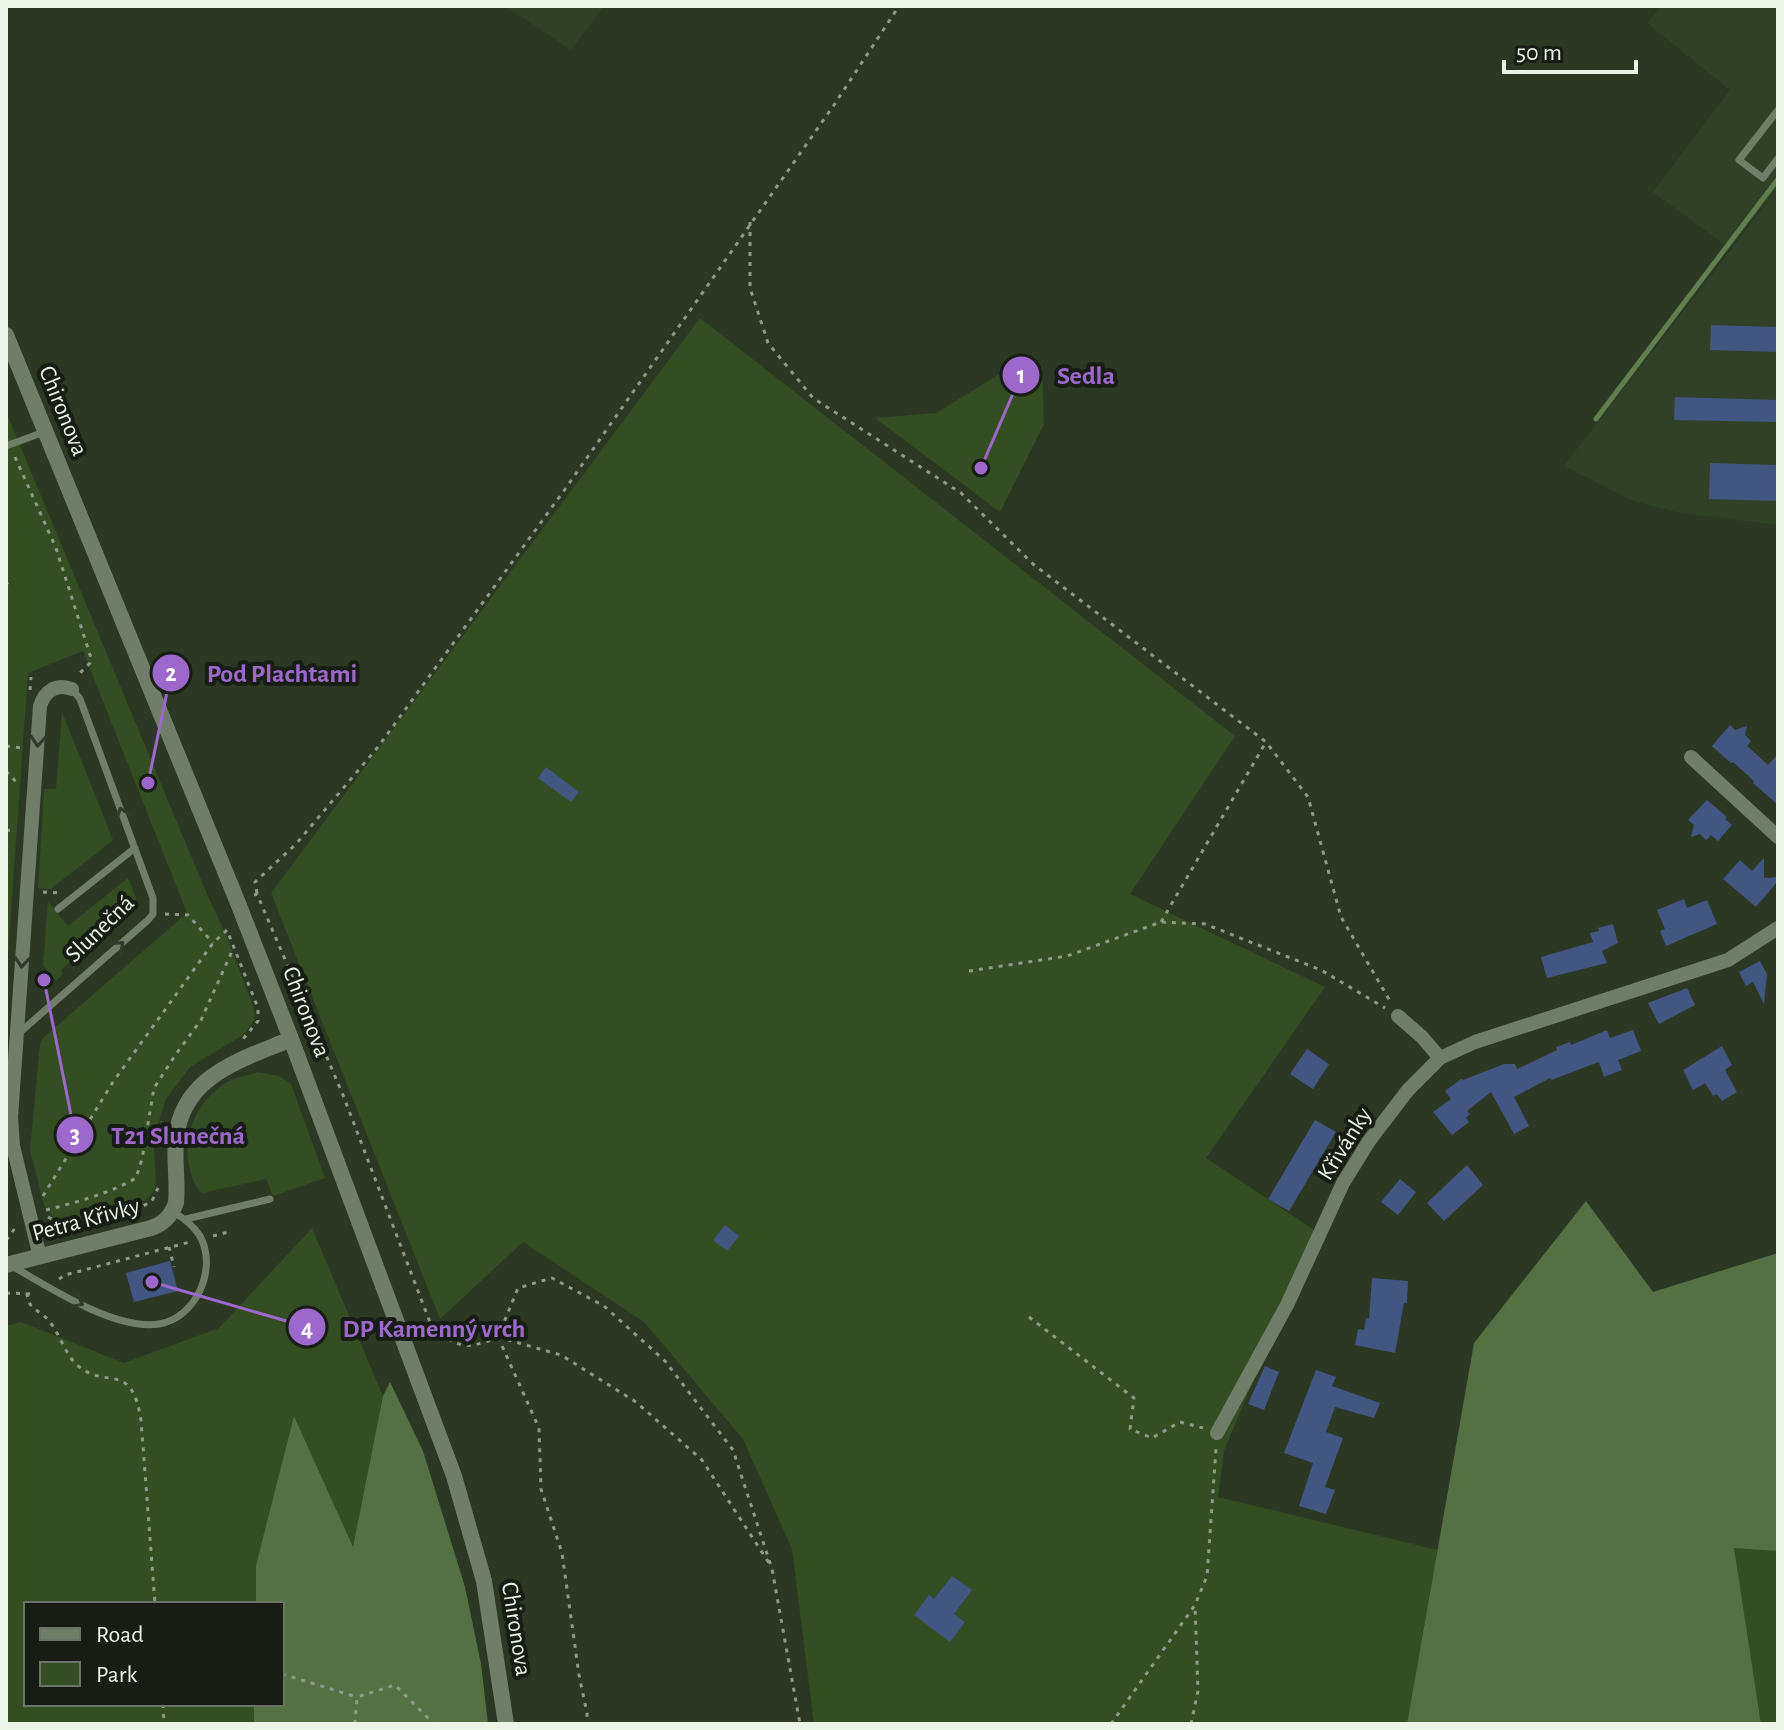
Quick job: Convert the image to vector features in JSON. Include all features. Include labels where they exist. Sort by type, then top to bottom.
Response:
[{"type":"street","name":"Chironova","points":[[6,335],[238,903],[454,1476],[484,1581],[506,1724]]},
{"type":"street","name":"Slunečná","points":[[40,1257],[11,1133],[40,706],[43,696],[53,687],[72,689]]},
{"type":"street","points":[[1691,757],[1778,837]]},
{"type":"street","name":"Křivánky","points":[[1217,1433],[1287,1305],[1343,1183],[1369,1141],[1408,1090],[1440,1058],[1475,1042],[1728,960],[1778,928]]},
{"type":"street","points":[[1398,1016],[1440,1058]]},
{"type":"street","points":[[179,1216],[175,1153],[177,1128],[190,1099],[216,1073],[291,1039]]},
{"type":"street","name":"Petra Křivky","points":[[8,1265],[156,1227],[179,1216]]},
{"type":"lane","points":[[1778,110],[1739,160],[1763,178],[1778,158]]},
{"type":"lane","points":[[8,445],[46,431]]},
{"type":"lane","name":"Slunečná","points":[[18,1034],[153,914],[153,898],[135,848],[80,699],[72,689]]},
{"type":"lane","points":[[58,909],[135,848]]},
{"type":"lane","name":"Petra Křivky","points":[[179,1216],[270,1199]]},
{"type":"lane","points":[[8,1265],[114,1318],[137,1324],[159,1324],[174,1319],[186,1310],[198,1297],[204,1280],[206,1261],[201,1239],[179,1216]]},
{"type":"path","points":[[772,1569],[702,1460],[636,1402],[561,1355],[498,1337],[475,1347],[452,1342],[431,1325],[343,1095],[257,894],[255,882],[296,844],[378,747],[563,492],[834,105],[899,6]]},
{"type":"path","points":[[750,222],[750,288],[768,343],[813,398],[961,493],[1033,564],[1266,742],[1308,797],[1341,917],[1398,1016]]},
{"type":"path","points":[[8,445],[56,548],[91,658],[72,689]]},
{"type":"path","points":[[6,581],[10,590]]},
{"type":"path","points":[[1161,922],[1266,742]]},
{"type":"path","points":[[6,746],[26,748]]},
{"type":"path","points":[[6,771],[23,790]]},
{"type":"path","points":[[6,830],[20,832]]},
{"type":"path","points":[[49,892],[61,893]]},
{"type":"path","points":[[238,903],[257,894]]},
{"type":"path","points":[[153,914],[188,915],[213,943]]},
{"type":"path","points":[[969,971],[1067,956],[1161,922],[1205,924],[1321,970],[1398,1016]]},
{"type":"path","points":[[39,1203],[113,1082],[213,943],[227,930]]},
{"type":"path","points":[[42,1211],[81,1201],[136,1178],[154,1088],[201,1020],[234,948]]},
{"type":"path","points":[[6,1240],[18,1218]]},
{"type":"path","points":[[214,1244],[213,1236],[232,1231]]},
{"type":"path","points":[[6,1293],[36,1294],[65,1275],[201,1239]]},
{"type":"path","points":[[169,1247],[174,1267]]},
{"type":"path","points":[[587,1724],[562,1553],[541,1489],[539,1428],[498,1337],[518,1288],[552,1278],[604,1306],[665,1361],[733,1450],[772,1569],[800,1724]]},
{"type":"path","points":[[27,1293],[29,1304],[49,1320],[78,1366],[96,1375],[117,1379],[133,1391],[136,1398],[141,1420],[155,1602]]},
{"type":"path","points":[[1029,1317],[1134,1398],[1130,1429],[1152,1438],[1180,1422],[1217,1433],[1207,1576],[1195,1605],[1111,1724]]},
{"type":"path","points":[[1191,1724],[1198,1691],[1195,1605]]},
{"type":"path","points":[[284,1675],[357,1697],[395,1685],[434,1724]]},
{"type":"path","points":[[355,1724],[357,1697]]},
{"type":"shaded area","points":[[506,6],[604,6],[571,50]]},
{"type":"shaded area","points":[[1662,6],[1778,6],[1778,187],[1729,248],[1653,192],[1730,90],[1647,23]]},
{"type":"shaded area","points":[[1778,189],[1778,525],[1680,513],[1633,501],[1564,466]]},
{"type":"shaded area","points":[[1586,1201],[1653,1292],[1778,1253],[1778,1551],[1734,1548],[1761,1724],[1407,1724],[1474,1343]]},
{"type":"shaded area","points":[[390,1382],[423,1451],[465,1587],[481,1664],[488,1724],[254,1724],[254,1706],[284,1706],[284,1602],[256,1602],[256,1565],[294,1416],[353,1547],[383,1396]]},
{"type":"green space","points":[[700,318],[1235,736],[1130,894],[1325,987],[1206,1158],[1326,1238],[1256,1374],[1224,1451],[1218,1497],[1438,1550],[1407,1724],[814,1724],[792,1549],[743,1439],[644,1322],[523,1242],[440,1319],[271,893]]},
{"type":"green space","points":[[1042,366],[1044,424],[1000,512],[875,418],[936,413],[998,375]]},
{"type":"green space","points":[[6,412],[227,937],[254,1009],[255,1020],[243,1035],[190,1067],[166,1099],[155,1133],[154,1191],[144,1201],[72,1221],[54,1218],[44,1205],[30,1150],[40,1044],[43,1038],[187,913],[83,651],[28,673],[6,983]]},
{"type":"green space","points":[[62,712],[113,840],[51,889],[38,888],[44,789],[56,789]]},
{"type":"green space","points":[[128,878],[136,898],[135,906],[61,970],[63,974],[56,981],[43,965],[48,902],[68,926]]},
{"type":"green space","points":[[258,1072],[279,1076],[291,1084],[325,1178],[273,1196],[266,1179],[202,1193],[192,1178],[187,1154],[195,1117],[218,1088]]},
{"type":"green space","points":[[312,1228],[383,1396],[353,1548],[295,1418],[256,1565],[256,1602],[24,1602],[24,1706],[254,1706],[254,1724],[6,1724],[6,1326],[21,1322],[124,1363],[219,1328]]},
{"type":"green space","points":[[1733,1547],[1778,1551],[1778,1724],[1761,1724]]},
{"type":"building","points":[[1711,325],[1778,327],[1778,352],[1710,350]]},
{"type":"building","points":[[1675,397],[1778,400],[1778,422],[1674,420]]},
{"type":"building","points":[[1710,463],[1778,465],[1778,501],[1709,499]]},
{"type":"building","points":[[1730,725],[1735,730],[1747,726],[1745,735],[1751,741],[1747,746],[1768,765],[1778,754],[1778,805],[1712,746]]},
{"type":"building","points":[[546,767],[579,792],[571,802],[538,778]]},
{"type":"building","points":[[1707,800],[1732,825],[1718,841],[1711,835],[1706,840],[1700,834],[1691,837],[1694,825],[1688,820]]},
{"type":"building","points":[[1764,858],[1764,878],[1778,877],[1778,881],[1756,907],[1723,879],[1740,860],[1752,871]]},
{"type":"building","points":[[1684,899],[1687,908],[1707,900],[1717,924],[1666,946],[1660,931],[1665,929],[1657,910]]},
{"type":"building","points":[[1613,924],[1618,943],[1602,951],[1607,963],[1547,978],[1541,957],[1593,942],[1590,933]]},
{"type":"building","points":[[1760,961],[1767,974],[1764,1004],[1753,982],[1746,986],[1739,972]]},
{"type":"building","points":[[1687,988],[1695,1005],[1659,1024],[1648,1003]]},
{"type":"building","points":[[1607,1030],[1610,1038],[1633,1030],[1641,1051],[1618,1060],[1622,1070],[1604,1077],[1599,1062],[1550,1078],[1514,1097],[1529,1126],[1514,1134],[1491,1092],[1467,1111],[1470,1114],[1466,1118],[1469,1122],[1452,1135],[1433,1112],[1451,1099],[1445,1091],[1461,1079],[1504,1064],[1515,1064],[1517,1069],[1557,1050],[1556,1047],[1570,1042],[1571,1045]]},
{"type":"building","points":[[1722,1046],[1732,1065],[1725,1070],[1737,1092],[1722,1101],[1717,1094],[1713,1096],[1705,1083],[1693,1090],[1683,1070]]},
{"type":"building","points":[[1307,1049],[1329,1064],[1313,1089],[1290,1074]]},
{"type":"building","points":[[1315,1120],[1336,1132],[1289,1211],[1268,1199]]},
{"type":"building","points":[[1467,1165],[1483,1185],[1444,1221],[1427,1203]]},
{"type":"building","points":[[1400,1179],[1416,1192],[1398,1215],[1381,1202]]},
{"type":"building","points":[[725,1225],[739,1236],[727,1251],[713,1240]]},
{"type":"building","points":[[170,1261],[178,1291],[134,1302],[126,1273]]},
{"type":"building","points":[[1372,1278],[1408,1281],[1407,1303],[1404,1303],[1395,1353],[1355,1345],[1358,1329],[1364,1330],[1366,1318],[1369,1319]]},
{"type":"building","points":[[1265,1366],[1279,1372],[1264,1410],[1248,1404]]},
{"type":"building","points":[[1316,1370],[1336,1377],[1332,1386],[1380,1403],[1374,1418],[1335,1407],[1326,1432],[1343,1438],[1325,1487],[1335,1490],[1326,1514],[1299,1506],[1313,1463],[1284,1453]]},
{"type":"building","points":[[952,1576],[972,1590],[954,1614],[965,1622],[950,1642],[914,1615],[929,1595],[934,1599]]},
{"type":"waterway","points":[[1596,419],[1778,179]]},
{"type":"place","name":"Sedla","points":[[981,468]]},
{"type":"place","name":"Pod Plachtami","points":[[148,783]]},
{"type":"place","name":"T21 Slunečná","points":[[44,980]]},
{"type":"place","name":"DP Kamenný vrch","points":[[152,1282]]}]
